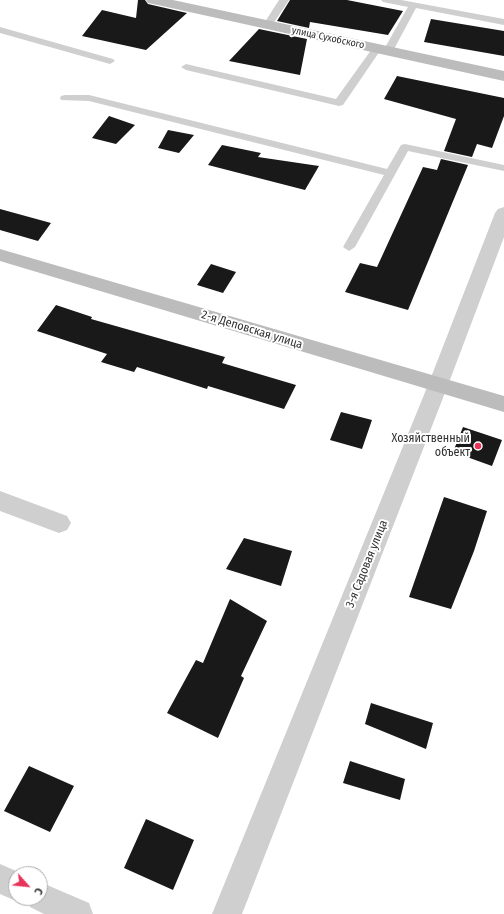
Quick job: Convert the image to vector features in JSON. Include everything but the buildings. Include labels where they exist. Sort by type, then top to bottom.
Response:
[{"type":"street","name":"улица Сухобского","points":[[153,0],[504,76]]},
{"type":"street","name":"3-я Садовая улица","points":[[227,914],[438,385],[504,213]]},
{"type":"street","name":"2-я Деповская улица","points":[[0,255],[504,404]]},
{"type":"street","points":[[0,501],[59,523]]},
{"type":"street","points":[[48,901],[78,914]]},
{"type":"lane","points":[[268,25],[284,0]]},
{"type":"lane","points":[[386,0],[504,22]]},
{"type":"lane","points":[[186,67],[339,103],[383,50],[413,6]]},
{"type":"lane","points":[[0,30],[110,61]]},
{"type":"lane","points":[[65,98],[88,98],[390,173]]},
{"type":"lane","points":[[348,247],[405,146],[504,168]]},
{"type":"place","name":"Хозяйственный объект","points":[[478,446]]}]
